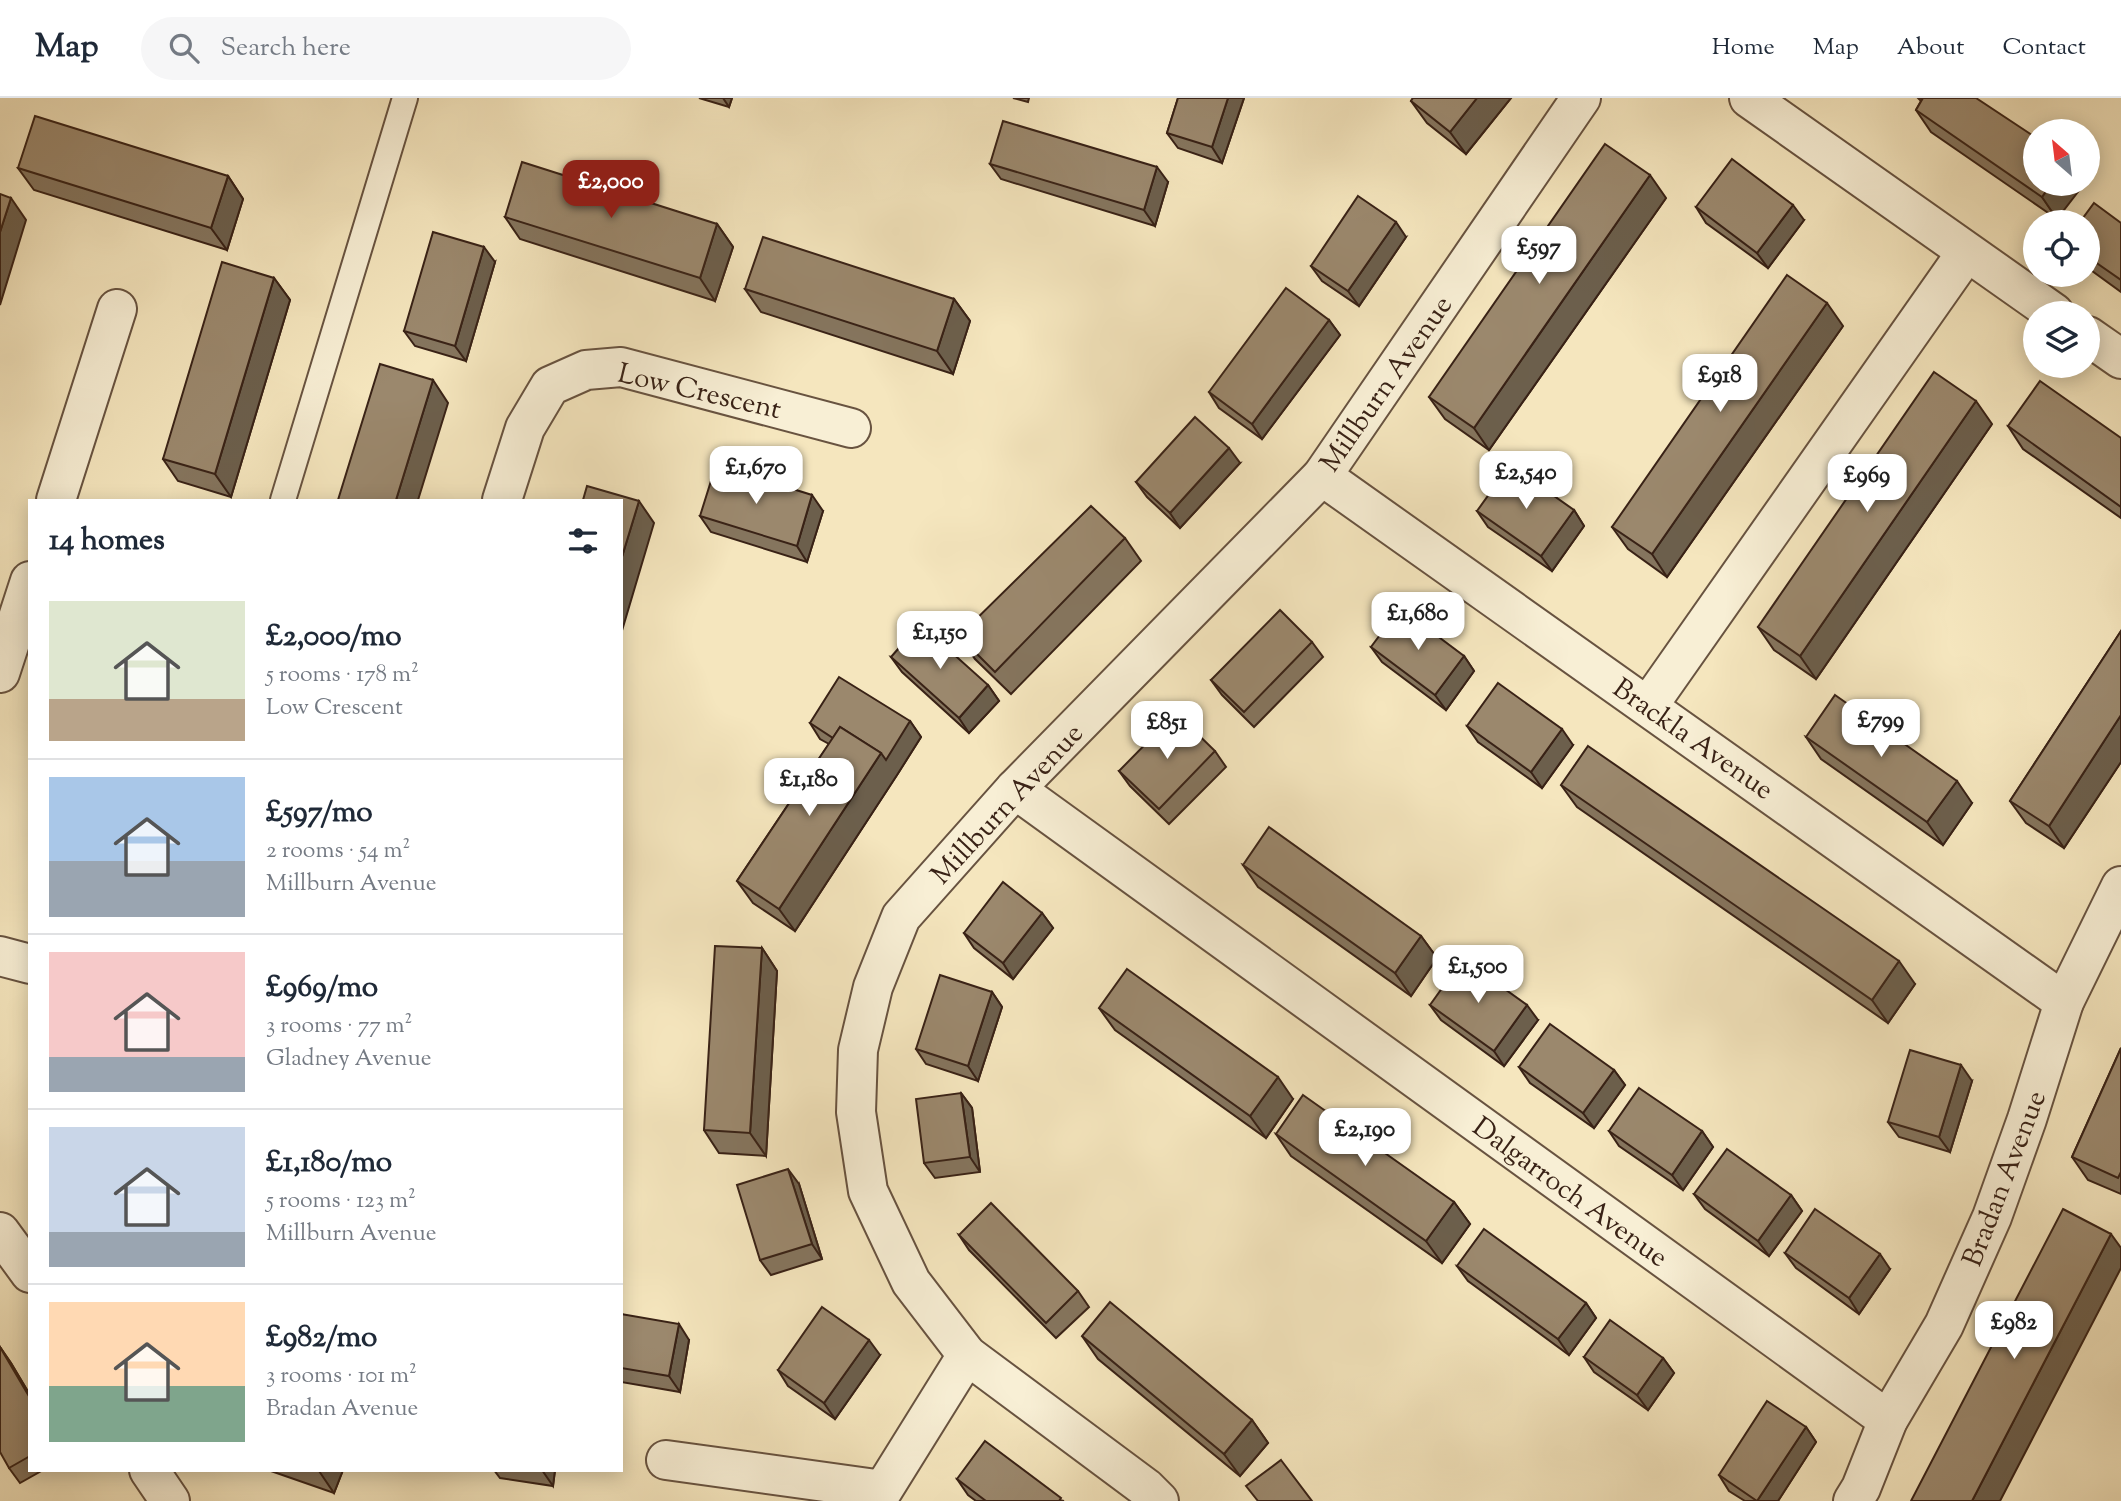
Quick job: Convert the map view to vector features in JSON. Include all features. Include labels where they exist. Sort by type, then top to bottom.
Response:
[{"type":"street","name":"Millburn Avenue","points":[[1159,1501],[1146,1488],[967,1355],[911,1282],[868,1191],[856,1112],[858,1050],[873,987],[901,918],[1015,789],[1322,476],[1581,98]]},
{"type":"street","points":[[1749,98],[2036,301]]},
{"type":"street","points":[[1648,706],[1966,253]]},
{"type":"street","points":[[55,499],[117,309]]},
{"type":"street","points":[[2100,344],[2121,359]]},
{"type":"street","name":"Low Crescent","points":[[502,499],[525,428],[550,386],[586,370],[621,367],[850,428]]},
{"type":"street","name":"Brackla Avenue","points":[[1322,476],[2064,1002]]},
{"type":"street","points":[[0,673],[28,587]]},
{"type":"street","name":"Dalgarroch Avenue","points":[[1015,789],[1888,1420]]},
{"type":"street","name":"Bradan Avenue","points":[[1853,1501],[1861,1488],[1888,1420],[1944,1325],[1992,1217],[2064,1002],[2121,886]]},
{"type":"street","points":[[0,956],[28,963]]},
{"type":"street","points":[[0,1233],[28,1270]]},
{"type":"street","points":[[666,1460],[883,1490],[967,1355]]},
{"type":"street","points":[[150,1472],[170,1501]]},
{"type":"lane","points":[[283,499],[405,98]]},
{"type":"building","points":[[1178,98],[1228,98],[1212,147],[1167,133]]},
{"type":"building","points":[[1413,98],[1477,98],[1450,132],[1411,101]]},
{"type":"building","points":[[1923,98],[1976,98],[2023,129],[2023,184],[1916,110]]},
{"type":"building","points":[[35,116],[228,176],[211,228],[18,168]]},
{"type":"building","points":[[1003,121],[1157,167],[1144,210],[990,164]]},
{"type":"building","points":[[1605,144],[1650,175],[1474,428],[1429,397]]},
{"type":"building","points":[[1732,159],[1793,205],[1757,253],[1696,207]]},
{"type":"building","points":[[522,162],[717,224],[700,278],[505,217]]},
{"type":"building","points":[[0,194],[11,198],[0,232]]},
{"type":"building","points":[[1358,196],[1396,222],[1348,291],[1311,266]]},
{"type":"building","points":[[2094,203],[2121,223],[2121,280],[2100,265],[2100,210],[2089,210]]},
{"type":"building","points":[[433,232],[484,247],[455,346],[404,331]]},
{"type":"building","points":[[763,237],[954,299],[937,351],[745,289]]},
{"type":"building","points":[[222,262],[274,278],[215,474],[163,459]]},
{"type":"building","points":[[1787,275],[1827,303],[1652,554],[1612,527]]},
{"type":"building","points":[[1286,288],[1329,320],[1252,424],[1209,392]]},
{"type":"building","points":[[380,364],[433,380],[396,499],[338,499]]},
{"type":"building","points":[[1934,372],[1976,401],[1800,656],[1758,627]]},
{"type":"building","points":[[2040,381],[2121,438],[2121,507],[2008,426]]},
{"type":"building","points":[[1195,417],[1229,448],[1170,513],[1136,482]]},
{"type":"building","points":[[716,465],[812,495],[797,546],[700,516]]},
{"type":"building","points":[[1510,465],[1574,510],[1541,556],[1477,511]]},
{"type":"building","points":[[587,486],[639,501],[623,553],[623,499],[583,499]]},
{"type":"building","points":[[1091,506],[1125,538],[995,672],[959,636]]},
{"type":"building","points":[[1400,608],[1464,656],[1435,695],[1371,647]]},
{"type":"building","points":[[1280,610],[1312,642],[1244,712],[1211,680]]},
{"type":"building","points":[[920,624],[988,685],[959,718],[891,657]]},
{"type":"building","points":[[2121,631],[2121,715],[2049,826],[2010,801]]},
{"type":"building","points":[[839,677],[910,721],[886,760],[881,753],[840,727],[833,738],[810,723]]},
{"type":"building","points":[[1498,683],[1562,729],[1531,772],[1467,726]]},
{"type":"building","points":[[1835,695],[1957,781],[1927,822],[1806,737]]},
{"type":"building","points":[[1176,713],[1215,751],[1159,809],[1119,771]]},
{"type":"building","points":[[840,727],[881,753],[779,909],[737,881]]},
{"type":"building","points":[[1588,746],[1899,961],[1872,1000],[1561,785]]},
{"type":"building","points":[[1269,827],[1421,936],[1395,973],[1243,865]]},
{"type":"building","points":[[1003,882],[1042,913],[1003,963],[964,933]]},
{"type":"building","points":[[715,946],[762,948],[750,1133],[704,1130]]},
{"type":"building","points":[[1463,959],[1527,1005],[1494,1051],[1430,1005]]},
{"type":"building","points":[[1127,969],[1278,1077],[1250,1116],[1099,1008]]},
{"type":"building","points":[[940,975],[992,992],[968,1066],[916,1049]]},
{"type":"building","points":[[1550,1024],[1614,1070],[1583,1113],[1519,1067]]},
{"type":"building","points":[[2121,1048],[2121,1172],[2118,1178],[2072,1157]]},
{"type":"building","points":[[1910,1050],[1961,1065],[1939,1137],[1888,1122]]},
{"type":"building","points":[[1639,1088],[1702,1131],[1672,1175],[1609,1131]]},
{"type":"building","points":[[961,1093],[970,1157],[924,1163],[916,1099]]},
{"type":"building","points":[[1303,1095],[1454,1202],[1426,1241],[1276,1134]]},
{"type":"building","points":[[1727,1149],[1791,1195],[1758,1241],[1694,1194]]},
{"type":"building","points":[[788,1169],[812,1244],[760,1260],[737,1185]]},
{"type":"building","points":[[991,1203],[1078,1291],[1046,1323],[959,1235]]},
{"type":"building","points":[[1815,1209],[1880,1254],[1849,1298],[1785,1253]]},
{"type":"building","points":[[2063,1209],[2111,1234],[1972,1501],[1911,1501]]},
{"type":"building","points":[[1484,1229],[1586,1303],[1558,1339],[1457,1266]]},
{"type":"building","points":[[1110,1302],[1252,1420],[1224,1454],[1082,1336]]},
{"type":"building","points":[[822,1307],[869,1340],[824,1403],[778,1370]]},
{"type":"building","points":[[623,1314],[679,1324],[669,1376],[623,1368]]},
{"type":"building","points":[[1610,1320],[1663,1358],[1637,1395],[1584,1357]]},
{"type":"building","points":[[0,1347],[28,1395],[28,1457],[9,1468],[0,1452]]},
{"type":"building","points":[[1767,1401],[1806,1427],[1757,1501],[1719,1475]]},
{"type":"building","points":[[985,1441],[1061,1498],[1059,1501],[986,1501],[957,1479]]},
{"type":"building","points":[[1281,1460],[1312,1501],[1258,1501],[1246,1486]]}]
